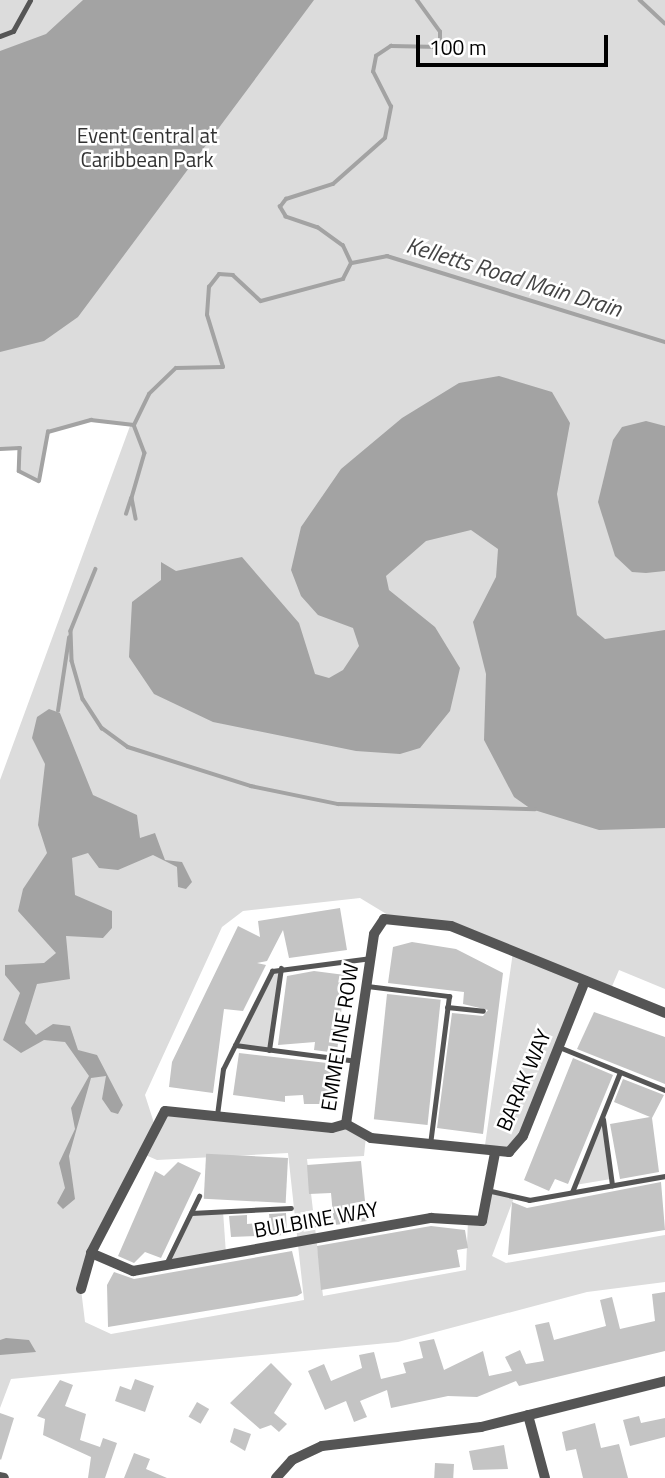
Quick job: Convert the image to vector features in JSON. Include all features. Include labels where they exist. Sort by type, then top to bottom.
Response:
[{"type":"street","name":"EMMELINE ROW","points":[[81,1289],[91,1253],[159,1115],[169,1109],[332,1128],[346,1124],[377,924],[393,918],[455,928],[665,1013]]},
{"type":"street","name":"BARAK WAY","points":[[346,1124],[371,1138],[495,1153],[509,1152],[520,1141],[585,981]]},
{"type":"street","name":"BULBINE WAY","points":[[91,1253],[126,1271],[435,1217],[482,1221],[491,1191],[495,1153]]},
{"type":"street","points":[[276,1478],[292,1460],[322,1446],[528,1415],[665,1381]]},
{"type":"street","points":[[528,1415],[545,1478]]},
{"type":"lane","points":[[0,36],[13,31],[30,0]]},
{"type":"lane","points":[[217,1115],[222,1073],[271,972],[281,968],[371,958]]},
{"type":"lane","points":[[270,1050],[281,968]]},
{"type":"lane","points":[[367,986],[449,996],[430,1145]]},
{"type":"lane","points":[[447,1007],[483,1011]]},
{"type":"lane","points":[[236,1045],[357,1061]]},
{"type":"lane","points":[[559,1047],[665,1090]]},
{"type":"lane","points":[[572,1192],[621,1072]]},
{"type":"lane","points":[[602,1116],[612,1185]]},
{"type":"lane","points":[[491,1191],[529,1200],[665,1176]]},
{"type":"lane","points":[[166,1264],[199,1196]]},
{"type":"lane","points":[[191,1213],[291,1208]]},
{"type":"green space","name":"Event Central at Caribbean Park","points":[[0,0],[665,0],[665,989],[619,970],[610,991],[585,981],[516,1146],[484,1152],[513,952],[455,928],[393,918],[360,898],[243,911],[222,927],[145,1095],[154,1123],[159,1115],[339,1127],[366,1136],[364,1156],[307,1159],[323,1296],[466,1270],[468,1220],[482,1221],[491,1191],[515,1195],[492,1256],[506,1263],[665,1235],[665,1282],[587,1292],[398,1342],[11,1379],[0,1408],[0,780],[130,426],[91,420],[48,432],[39,481],[19,471],[20,448],[0,449]],"holes":[[[141,1153],[157,1160],[288,1153],[304,1300],[111,1334],[85,1322],[81,1289]]]},
{"type":"green space","points":[[281,968],[269,1050],[235,1045],[271,972]]},
{"type":"green space","points":[[602,1116],[611,1179],[575,1185]]},
{"type":"green space","points":[[223,1211],[226,1254],[166,1264],[191,1213]]},
{"type":"shaded area","points":[[83,0],[314,0],[78,317],[44,341],[0,352],[0,51],[46,34]]},
{"type":"shaded area","points":[[499,376],[552,392],[570,423],[557,494],[577,615],[605,639],[665,630],[665,828],[599,830],[531,809],[514,797],[484,740],[486,674],[473,622],[496,577],[498,549],[471,530],[426,541],[386,576],[389,590],[435,627],[460,668],[450,711],[420,748],[400,754],[356,751],[213,722],[154,694],[129,657],[132,602],[161,580],[161,562],[176,571],[242,557],[299,623],[315,674],[329,678],[343,670],[359,646],[353,628],[318,615],[301,596],[291,570],[301,527],[341,469],[402,418],[459,383]]},
{"type":"shaded area","points":[[646,421],[665,426],[665,571],[646,573],[632,572],[615,556],[598,502],[613,440],[622,427]]},
{"type":"shaded area","points":[[49,709],[60,713],[93,795],[137,815],[140,838],[155,833],[165,860],[182,862],[192,882],[186,889],[178,887],[177,867],[153,855],[118,870],[99,868],[88,853],[72,858],[75,895],[112,911],[112,928],[103,938],[66,936],[70,979],[37,984],[25,1023],[36,1035],[53,1024],[70,1026],[78,1050],[97,1055],[123,1105],[118,1114],[111,1112],[102,1099],[106,1076],[91,1078],[69,1156],[75,1199],[63,1209],[57,1203],[65,1188],[59,1163],[75,1129],[71,1108],[89,1076],[65,1042],[44,1040],[21,1053],[3,1040],[20,993],[5,975],[5,965],[44,963],[56,953],[18,911],[23,889],[47,853],[38,825],[45,764],[32,738],[37,717]]},
{"type":"shaded area","points":[[0,1340],[29,1340],[36,1352],[0,1355]]},
{"type":"building","points":[[340,908],[347,950],[289,958],[283,930],[267,961],[257,963],[266,965],[243,1011],[224,1009],[213,1093],[169,1087],[172,1062],[238,926],[260,937],[258,921]]},
{"type":"building","points":[[412,942],[456,949],[503,973],[483,1134],[437,1128],[452,1013],[483,1016],[488,1010],[463,1004],[464,992],[388,983],[393,947]]},
{"type":"building","points":[[314,971],[345,975],[337,1053],[314,1050],[315,1042],[278,1045],[287,976]]},
{"type":"building","points":[[387,994],[441,1000],[428,1125],[374,1119]]},
{"type":"building","points":[[594,1012],[665,1037],[665,1084],[577,1049]]},
{"type":"building","points":[[239,1053],[336,1064],[332,1104],[304,1104],[303,1095],[285,1096],[285,1102],[233,1095]]},
{"type":"building","points":[[573,1058],[613,1075],[568,1184],[555,1179],[549,1191],[524,1180]]},
{"type":"building","points":[[623,1079],[664,1095],[652,1118],[659,1172],[620,1179],[610,1124],[650,1117],[614,1102]]},
{"type":"building","points":[[206,1154],[288,1158],[286,1203],[204,1199]]},
{"type":"building","points":[[361,1161],[367,1221],[310,1228],[310,1216],[333,1215],[331,1193],[309,1194],[307,1165]]},
{"type":"building","points":[[178,1162],[201,1173],[161,1258],[145,1252],[134,1263],[118,1256],[155,1171],[164,1176]]},
{"type":"building","points":[[661,1182],[665,1230],[508,1255],[512,1202],[527,1208]]},
{"type":"building","points":[[286,1213],[287,1235],[231,1237],[229,1216],[247,1215],[247,1224],[270,1223],[269,1214]]},
{"type":"building","points":[[431,1226],[465,1230],[468,1248],[457,1250],[460,1267],[321,1290],[317,1246]]},
{"type":"building","points":[[292,1251],[302,1293],[297,1296],[108,1327],[107,1285],[114,1272],[134,1279]]},
{"type":"building","points":[[665,1292],[665,1351],[519,1386],[516,1381],[477,1397],[448,1396],[391,1408],[387,1390],[360,1401],[367,1417],[354,1422],[346,1401],[325,1410],[308,1371],[324,1364],[331,1381],[362,1368],[359,1355],[374,1352],[381,1379],[406,1373],[403,1363],[423,1358],[419,1342],[434,1339],[444,1370],[483,1351],[489,1376],[512,1371],[505,1357],[520,1350],[526,1364],[544,1361],[535,1325],[549,1322],[554,1340],[606,1326],[600,1300],[612,1297],[620,1329],[655,1321],[652,1294]]},
{"type":"building","points":[[271,1363],[292,1384],[274,1413],[287,1424],[279,1432],[271,1425],[260,1429],[230,1403]]},
{"type":"building","points":[[135,1379],[154,1386],[145,1412],[115,1401],[120,1386],[131,1390]]},
{"type":"building","points":[[60,1380],[73,1385],[65,1406],[86,1414],[80,1440],[100,1447],[103,1438],[117,1443],[105,1478],[88,1478],[91,1457],[43,1435],[45,1419],[37,1416]]},
{"type":"building","points":[[197,1402],[209,1409],[201,1424],[188,1417]]},
{"type":"building","points":[[0,1413],[14,1418],[1,1460],[0,1459]]},
{"type":"building","points":[[639,1416],[641,1423],[665,1418],[665,1437],[630,1446],[623,1420]]},
{"type":"building","points":[[595,1423],[601,1448],[619,1444],[628,1478],[583,1478],[576,1449],[566,1451],[562,1432]]},
{"type":"building","points":[[234,1428],[251,1434],[245,1451],[230,1442]]},
{"type":"building","points":[[504,1445],[508,1469],[473,1470],[469,1451]]},
{"type":"building","points":[[134,1453],[150,1459],[146,1469],[167,1478],[124,1478]]},
{"type":"building","points":[[435,1463],[454,1464],[453,1478],[434,1478]]},
{"type":"waterway","points":[[0,449],[20,448],[19,471],[39,481],[48,432],[91,420],[134,425],[149,394],[176,368],[223,367],[207,315],[209,287],[219,274],[233,275],[261,301],[343,279],[351,263],[343,246],[318,228],[286,217],[280,207],[286,199],[333,184],[385,138],[391,107],[373,72],[376,56],[391,46],[440,47],[440,32],[417,0]]},
{"type":"waterway","points":[[640,0],[665,23]]},
{"type":"waterway","name":"Kelletts Road Main Drain","points":[[352,263],[387,256],[665,342]]},
{"type":"waterway","points":[[134,425],[145,453],[132,498],[136,519]]},
{"type":"waterway","points":[[126,514],[131,499]]},
{"type":"waterway","points":[[96,569],[71,631],[72,661],[83,699],[102,728],[128,747],[251,786],[338,804],[535,809]]},
{"type":"waterway","points":[[58,711],[69,638]]}]
